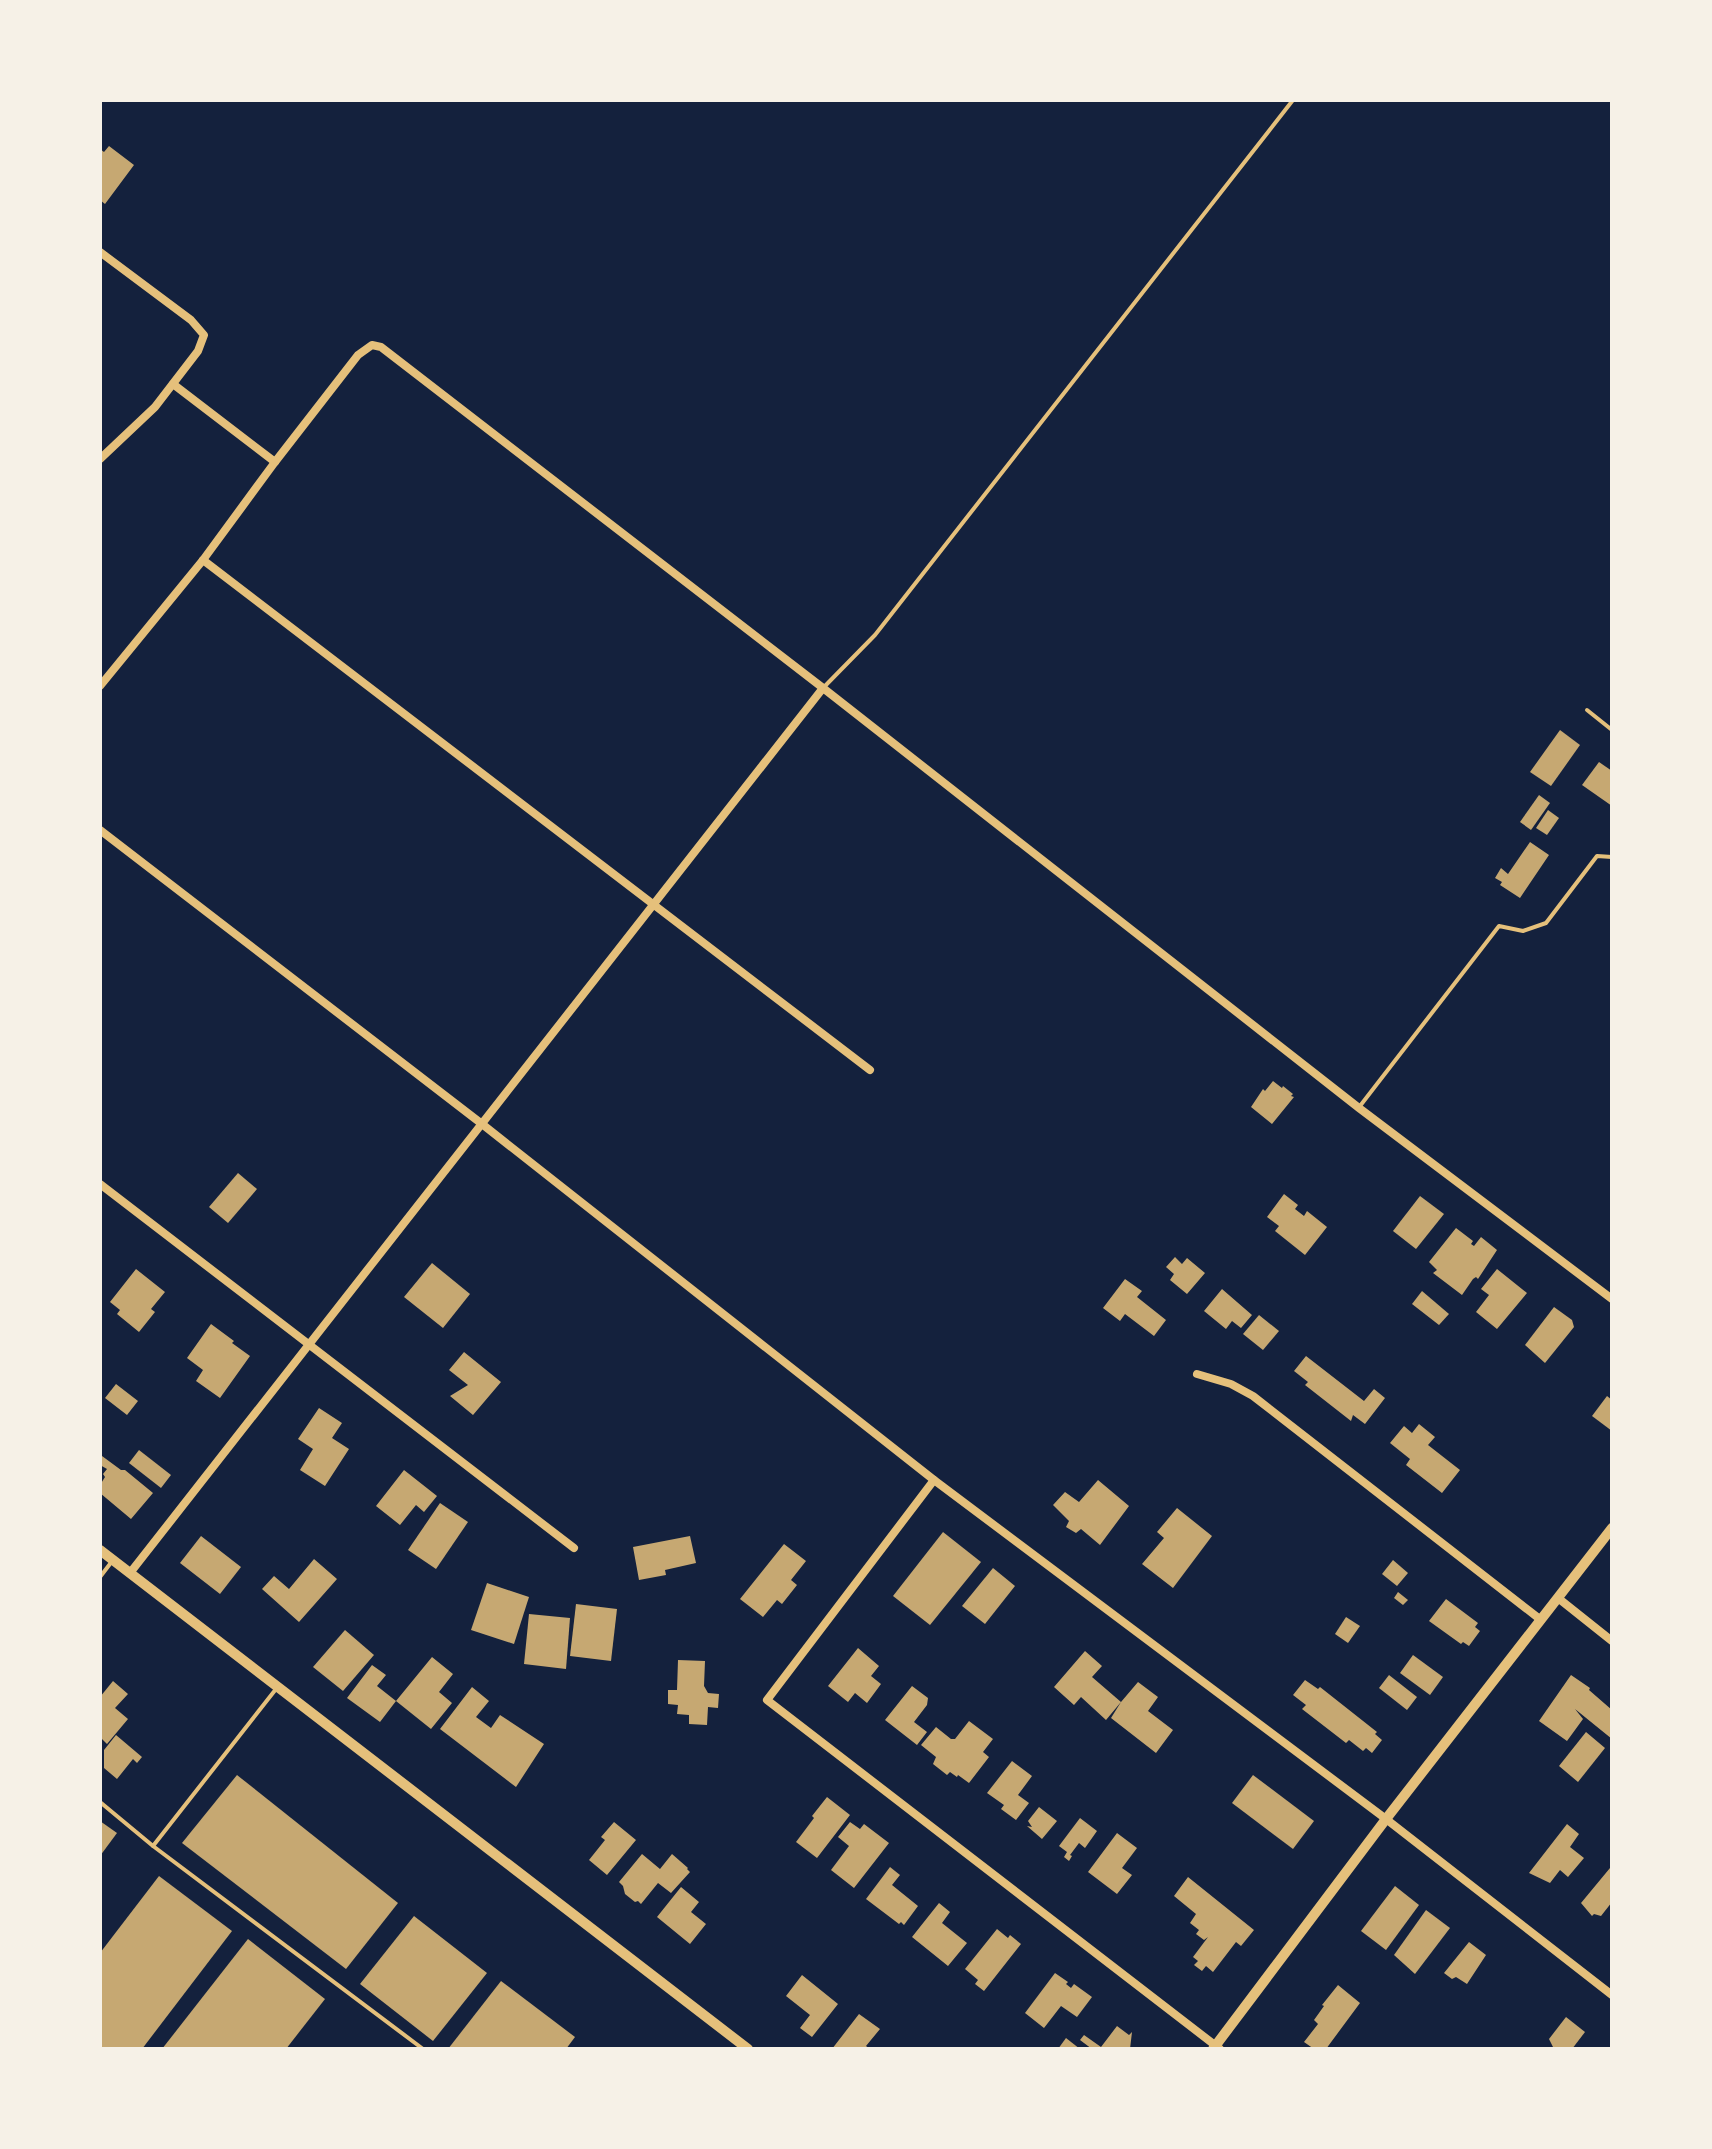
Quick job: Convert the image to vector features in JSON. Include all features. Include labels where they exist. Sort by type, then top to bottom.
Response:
[{"type":"street","points":[[100,252],[191,320],[204,335],[198,351],[155,407],[100,459]]},
{"type":"street","points":[[100,686],[203,560],[358,355],[372,345],[381,347],[1359,1108],[1612,1299]]},
{"type":"street","points":[[173,384],[275,462]]},
{"type":"street","points":[[203,560],[870,1070]]},
{"type":"street","points":[[130,1573],[823,688]]},
{"type":"street","points":[[100,830],[482,1124],[934,1480],[1386,1819],[1612,1995]]},
{"type":"street","points":[[100,1184],[574,1548]]},
{"type":"street","points":[[1197,1374],[1231,1384],[1253,1396],[1541,1620]]},
{"type":"street","points":[[934,1480],[767,1700],[1216,2048],[1386,1819],[1612,1528]]},
{"type":"street","points":[[100,1550],[748,2049]]},
{"type":"street","points":[[1558,1598],[1612,1641]]},
{"type":"lane","points":[[823,688],[875,635],[1293,100]]},
{"type":"lane","points":[[1587,710],[1612,730]]},
{"type":"lane","points":[[1359,1108],[1499,926],[1523,931],[1546,923],[1597,856],[1612,857]]},
{"type":"lane","points":[[100,1577],[113,1560]]},
{"type":"lane","points":[[153,1846],[278,1687]]},
{"type":"lane","points":[[100,1802],[153,1846],[423,2049]]},
{"type":"building","points":[[109,146],[134,165],[105,204],[100,200],[100,149],[104,152]]},
{"type":"building","points":[[1560,730],[1580,745],[1551,786],[1530,772]]},
{"type":"building","points":[[1599,762],[1612,771],[1612,806],[1582,785]]},
{"type":"building","points":[[1539,795],[1550,803],[1531,830],[1520,822]]},
{"type":"building","points":[[1548,810],[1559,818],[1547,835],[1536,828]]},
{"type":"building","points":[[1530,842],[1549,855],[1520,898],[1495,878],[1501,868],[1508,874]]},
{"type":"building","points":[[1273,1081],[1294,1097],[1272,1124],[1251,1107],[1263,1089],[1265,1091]]},
{"type":"building","points":[[238,1173],[257,1189],[228,1223],[209,1207]]},
{"type":"building","points":[[1284,1194],[1298,1205],[1295,1209],[1304,1216],[1307,1211],[1327,1227],[1305,1255],[1275,1231],[1279,1226],[1267,1217]]},
{"type":"building","points":[[1420,1196],[1444,1214],[1416,1249],[1393,1231]]},
{"type":"building","points":[[1456,1228],[1473,1241],[1471,1244],[1474,1246],[1481,1237],[1497,1250],[1478,1279],[1473,1279],[1462,1295],[1433,1273],[1437,1270],[1429,1262]]},
{"type":"building","points":[[1175,1257],[1182,1264],[1187,1258],[1205,1273],[1187,1294],[1170,1280],[1174,1274],[1166,1267]]},
{"type":"building","points":[[432,1263],[470,1294],[443,1328],[404,1297]]},
{"type":"building","points":[[136,1269],[165,1292],[151,1309],[155,1312],[139,1332],[117,1314],[120,1310],[110,1302]]},
{"type":"building","points":[[1497,1269],[1527,1293],[1497,1329],[1476,1312],[1489,1295],[1481,1289]]},
{"type":"building","points":[[1125,1279],[1142,1291],[1137,1297],[1166,1320],[1154,1336],[1125,1314],[1120,1321],[1103,1308]]},
{"type":"building","points":[[1222,1289],[1252,1315],[1241,1328],[1232,1321],[1226,1329],[1204,1311]]},
{"type":"building","points":[[1422,1291],[1449,1314],[1439,1325],[1412,1304]]},
{"type":"building","points":[[1554,1307],[1572,1320],[1574,1327],[1545,1363],[1525,1345]]},
{"type":"building","points":[[1259,1315],[1279,1331],[1263,1350],[1243,1334]]},
{"type":"building","points":[[211,1324],[250,1356],[220,1398],[196,1381],[203,1370],[187,1358]]},
{"type":"building","points":[[464,1352],[501,1382],[473,1415],[450,1396],[468,1385],[449,1370]]},
{"type":"building","points":[[1306,1356],[1364,1401],[1374,1389],[1385,1398],[1365,1424],[1353,1415],[1351,1421],[1305,1385],[1308,1382],[1294,1371]]},
{"type":"building","points":[[116,1384],[138,1401],[127,1415],[105,1398]]},
{"type":"building","points":[[1607,1396],[1612,1400],[1612,1431],[1592,1416]]},
{"type":"building","points":[[319,1408],[342,1423],[332,1438],[349,1449],[325,1486],[300,1470],[313,1449],[298,1439]]},
{"type":"building","points":[[1419,1424],[1435,1437],[1428,1445],[1460,1470],[1442,1493],[1406,1465],[1410,1459],[1390,1443],[1404,1426],[1412,1433]]},
{"type":"building","points":[[139,1450],[171,1475],[161,1488],[129,1463]]},
{"type":"building","points":[[102,1456],[153,1493],[131,1519],[100,1493],[105,1477],[103,1474],[107,1469],[100,1465]]},
{"type":"building","points":[[404,1470],[437,1496],[424,1512],[416,1505],[400,1525],[376,1506]]},
{"type":"building","points":[[1098,1480],[1129,1506],[1100,1545],[1081,1529],[1076,1533],[1066,1527],[1069,1521],[1053,1505],[1065,1492],[1079,1502]]},
{"type":"building","points":[[440,1503],[468,1522],[436,1569],[408,1550]]},
{"type":"building","points":[[1177,1508],[1212,1536],[1173,1588],[1142,1564],[1164,1538],[1157,1532]]},
{"type":"building","points":[[943,1532],[981,1562],[930,1625],[893,1596]]},
{"type":"building","points":[[201,1536],[241,1567],[220,1594],[180,1563]]},
{"type":"building","points":[[690,1536],[696,1563],[665,1570],[666,1575],[639,1580],[633,1547]]},
{"type":"building","points":[[784,1544],[806,1561],[791,1580],[797,1585],[782,1604],[777,1600],[763,1617],[740,1599]]},
{"type":"building","points":[[314,1559],[337,1579],[299,1622],[262,1589],[274,1576],[289,1589]]},
{"type":"building","points":[[1393,1560],[1408,1573],[1397,1586],[1382,1574]]},
{"type":"building","points":[[993,1568],[1015,1586],[985,1624],[962,1606]]},
{"type":"building","points":[[487,1583],[529,1597],[514,1644],[471,1630]]},
{"type":"building","points":[[1398,1592],[1408,1600],[1403,1605],[1394,1598]]},
{"type":"building","points":[[1446,1599],[1478,1623],[1475,1627],[1480,1631],[1469,1646],[1463,1642],[1461,1644],[1429,1621]]},
{"type":"building","points":[[576,1604],[617,1609],[611,1661],[570,1656]]},
{"type":"building","points":[[529,1614],[570,1618],[566,1669],[524,1664]]},
{"type":"building","points":[[1346,1617],[1360,1626],[1348,1643],[1335,1634]]},
{"type":"building","points":[[345,1630],[374,1655],[343,1691],[313,1667]]},
{"type":"building","points":[[858,1648],[879,1666],[871,1676],[881,1684],[867,1703],[855,1693],[848,1702],[828,1686]]},
{"type":"building","points":[[1085,1651],[1102,1666],[1092,1677],[1121,1702],[1106,1720],[1081,1697],[1074,1705],[1054,1687]]},
{"type":"building","points":[[1413,1655],[1443,1677],[1430,1695],[1400,1673]]},
{"type":"building","points":[[432,1657],[453,1674],[439,1692],[452,1703],[431,1729],[396,1701]]},
{"type":"building","points":[[678,1660],[705,1661],[704,1686],[708,1693],[719,1694],[718,1708],[708,1707],[707,1725],[689,1724],[689,1715],[677,1714],[678,1705],[668,1704],[668,1690],[677,1690]]},
{"type":"building","points":[[372,1665],[386,1675],[377,1686],[396,1701],[380,1722],[347,1698]]},
{"type":"building","points":[[1389,1675],[1417,1697],[1407,1710],[1379,1688]]},
{"type":"building","points":[[1571,1675],[1590,1688],[1612,1710],[1612,1739],[1575,1709],[1583,1719],[1567,1741],[1539,1721]]},
{"type":"building","points":[[1305,1680],[1318,1689],[1320,1687],[1377,1732],[1375,1734],[1382,1740],[1372,1753],[1366,1748],[1363,1751],[1349,1740],[1346,1743],[1302,1709],[1306,1705],[1293,1695]]},
{"type":"building","points":[[113,1681],[128,1694],[115,1708],[128,1719],[107,1744],[100,1737],[100,1697]]},
{"type":"building","points":[[1138,1682],[1158,1697],[1148,1711],[1173,1730],[1156,1753],[1111,1718]]},
{"type":"building","points":[[912,1686],[928,1698],[927,1705],[914,1722],[927,1732],[917,1745],[885,1720]]},
{"type":"building","points":[[472,1687],[489,1701],[476,1717],[491,1728],[500,1715],[544,1744],[516,1787],[440,1729]]},
{"type":"building","points":[[969,1721],[993,1739],[983,1752],[989,1757],[969,1783],[950,1772],[947,1775],[933,1764],[936,1757],[921,1745],[936,1727],[955,1739]]},
{"type":"building","points":[[1586,1732],[1605,1748],[1578,1782],[1559,1766]]},
{"type":"building","points":[[116,1735],[142,1757],[137,1763],[133,1759],[117,1779],[104,1768],[104,1750]]},
{"type":"building","points":[[1012,1761],[1032,1776],[1018,1795],[1029,1803],[1016,1820],[1001,1809],[1004,1805],[987,1793]]},
{"type":"building","points":[[237,1775],[398,1903],[346,1969],[182,1843]]},
{"type":"building","points":[[1253,1775],[1314,1821],[1293,1849],[1232,1803]]},
{"type":"building","points":[[827,1797],[850,1815],[817,1858],[796,1842]]},
{"type":"building","points":[[1039,1807],[1057,1821],[1042,1839],[1027,1826],[1032,1827],[1028,1821]]},
{"type":"building","points":[[1080,1818],[1097,1831],[1085,1848],[1079,1843],[1069,1861],[1064,1857],[1067,1852],[1059,1846]]},
{"type":"building","points":[[100,1821],[117,1833],[100,1856]]},
{"type":"building","points":[[614,1822],[636,1840],[607,1875],[589,1860],[605,1840],[601,1837]]},
{"type":"building","points":[[850,1822],[860,1829],[864,1824],[889,1843],[854,1888],[831,1870],[849,1846],[838,1837]]},
{"type":"building","points":[[1567,1824],[1579,1834],[1570,1847],[1584,1858],[1568,1877],[1560,1870],[1550,1883],[1529,1873]]},
{"type":"building","points":[[1117,1833],[1137,1848],[1122,1868],[1132,1875],[1117,1894],[1088,1872]]},
{"type":"building","points":[[642,1854],[660,1869],[672,1854],[690,1872],[671,1893],[658,1883],[641,1904],[635,1902],[625,1894],[619,1882]]},
{"type":"building","points":[[890,1867],[900,1875],[892,1885],[918,1906],[904,1925],[866,1899]]},
{"type":"building","points":[[1610,1868],[1612,1902],[1601,1916],[1592,1916],[1581,1903]]},
{"type":"building","points":[[159,1876],[232,1931],[142,2049],[100,2049],[100,1953]]},
{"type":"building","points":[[1188,1877],[1254,1930],[1241,1946],[1236,1942],[1213,1972],[1206,1966],[1202,1971],[1194,1965],[1198,1961],[1193,1957],[1208,1937],[1204,1940],[1196,1934],[1199,1930],[1190,1923],[1196,1914],[1174,1896]]},
{"type":"building","points":[[1395,1886],[1419,1905],[1386,1950],[1361,1931]]},
{"type":"building","points":[[681,1887],[699,1902],[691,1912],[706,1924],[690,1944],[657,1917]]},
{"type":"building","points":[[939,1903],[950,1912],[942,1923],[967,1943],[948,1966],[912,1937]]},
{"type":"building","points":[[1426,1910],[1450,1928],[1415,1974],[1394,1955]]},
{"type":"building","points":[[414,1916],[487,1973],[433,2041],[360,1984]]},
{"type":"building","points":[[997,1929],[1021,1944],[984,1991],[975,1984],[978,1980],[965,1969]]},
{"type":"building","points":[[248,1939],[325,1999],[286,2049],[162,2049]]},
{"type":"building","points":[[1469,1942],[1486,1955],[1467,1984],[1444,1973]]},
{"type":"building","points":[[1055,1973],[1071,1988],[1074,1984],[1092,1997],[1077,2017],[1061,2006],[1044,2028],[1025,2013]]},
{"type":"building","points":[[802,1975],[838,2004],[812,2037],[800,2028],[810,2015],[786,1996]]},
{"type":"building","points":[[501,1981],[575,2037],[566,2049],[448,2049]]},
{"type":"building","points":[[1338,1985],[1360,2003],[1326,2049],[1314,2049],[1304,2042],[1318,2024],[1314,2020],[1322,2005]]},
{"type":"building","points":[[859,2014],[880,2029],[866,2046],[870,2049],[832,2049]]},
{"type":"building","points":[[1566,2017],[1585,2032],[1572,2049],[1554,2049],[1549,2039]]},
{"type":"building","points":[[1117,2026],[1129,2035],[1132,2032],[1130,2049],[1092,2049],[1080,2040],[1084,2035],[1101,2047]]},
{"type":"building","points":[[1066,2038],[1080,2049],[1058,2049]]}]
